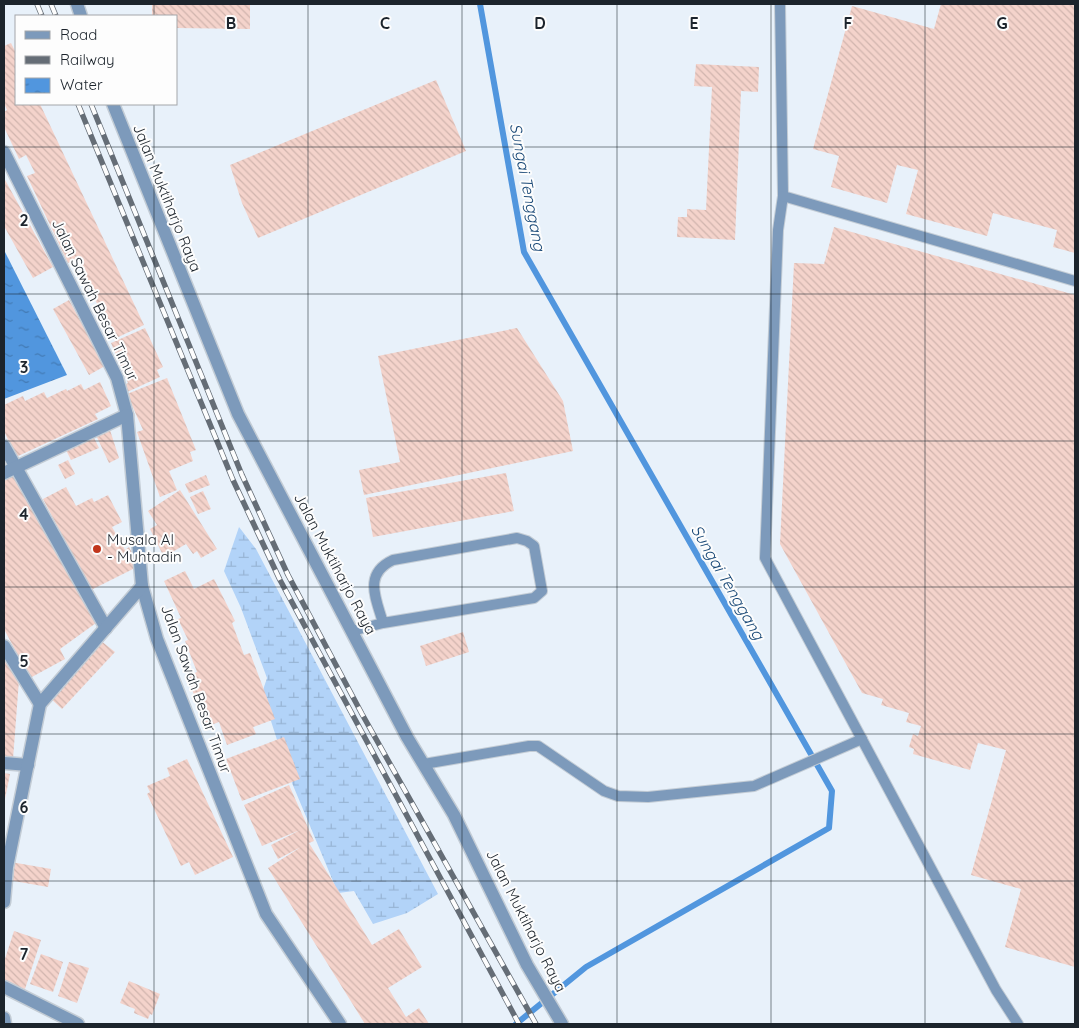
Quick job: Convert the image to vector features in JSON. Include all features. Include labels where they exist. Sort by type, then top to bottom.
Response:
[{"type":"street","name":"Jalan Muktiharjo Raya","points":[[113,105],[238,414],[352,631],[424,764],[454,815],[527,965],[562,1024]]},
{"type":"street","name":"Jalan Sawah Besar Timur","points":[[4,152],[117,378],[127,415],[142,586],[156,639],[266,914],[340,1024]]},
{"type":"street","points":[[4,472],[127,415]]},
{"type":"street","points":[[4,446],[106,628]]},
{"type":"street","points":[[4,902],[6,867],[40,704],[142,586]]},
{"type":"street","points":[[4,646],[40,704]]},
{"type":"street","points":[[4,763],[28,765]]},
{"type":"street","points":[[4,988],[78,1024]]},
{"type":"street","points":[[4,1018],[5,1024]]},
{"type":"lane","points":[[780,4],[783,196],[778,230],[765,558],[996,990],[1018,1024]]},
{"type":"lane","points":[[783,196],[1075,281]]},
{"type":"lane","points":[[352,631],[382,623],[534,598],[542,591],[534,546],[527,540],[517,538],[393,560],[381,566],[375,575],[374,590],[382,623]]},
{"type":"lane","points":[[424,764],[538,746],[604,791],[618,796],[638,796],[754,786],[862,740]]},
{"type":"green space","points":[[239,527],[256,549],[438,894],[407,913],[373,924],[354,891],[338,893],[287,771],[262,693],[267,678],[241,608],[224,571]]},
{"type":"water","points":[[4,250],[67,375],[4,399]]},
{"type":"building","points":[[152,4],[250,4],[250,29],[178,28],[178,15],[152,15]]},
{"type":"building","points":[[941,4],[1075,4],[1075,253],[1053,247],[1057,230],[993,213],[987,236],[906,214],[918,170],[897,165],[887,203],[831,187],[839,156],[813,149],[852,6],[934,29]]},
{"type":"building","points":[[11,43],[15,51],[15,105],[40,105],[144,325],[114,339],[76,260],[68,263],[27,176],[35,173],[26,155],[19,159],[4,127],[4,112],[7,110],[4,103],[4,46]]},
{"type":"building","points":[[696,64],[759,67],[758,92],[741,91],[735,240],[677,237],[678,217],[687,217],[687,209],[706,210],[712,87],[694,86]]},
{"type":"building","points":[[436,80],[466,151],[258,238],[242,203],[230,165]]},
{"type":"building","points":[[4,178],[53,267],[33,278],[4,226]]},
{"type":"building","points":[[834,227],[1075,295],[1075,967],[1005,947],[1021,889],[971,875],[1006,750],[978,743],[970,770],[913,754],[914,749],[909,747],[913,734],[918,736],[921,726],[906,722],[909,713],[881,705],[883,699],[862,693],[780,544],[794,263],[824,264]]},
{"type":"building","points":[[69,300],[105,366],[89,375],[53,309]]},
{"type":"building","points":[[145,328],[163,367],[157,370],[160,377],[125,393],[122,386],[128,383],[111,343]]},
{"type":"building","points":[[517,328],[563,401],[573,451],[364,495],[359,470],[400,462],[378,356]]},
{"type":"building","points":[[167,378],[196,450],[190,452],[193,461],[169,471],[177,490],[160,497],[137,432],[143,430],[127,394]]},
{"type":"building","points":[[100,382],[111,406],[95,414],[98,419],[16,457],[4,431],[4,405],[23,396],[25,401],[44,392],[47,398],[81,384],[84,390]]},
{"type":"building","points":[[109,427],[119,458],[109,463],[95,433]]},
{"type":"building","points":[[92,434],[99,448],[71,460],[64,446]]},
{"type":"building","points":[[68,460],[75,474],[65,479],[58,465]]},
{"type":"building","points":[[506,473],[514,511],[373,537],[366,498]]},
{"type":"building","points":[[16,474],[96,623],[60,649],[65,659],[30,678],[4,629],[4,481]]},
{"type":"building","points":[[206,475],[210,485],[189,493],[185,484]]},
{"type":"building","points":[[66,487],[76,506],[92,498],[94,502],[108,495],[122,522],[112,527],[125,550],[129,547],[139,566],[91,590],[43,499]]},
{"type":"building","points":[[180,490],[217,549],[201,558],[197,551],[193,554],[186,544],[164,557],[150,529],[157,525],[148,511]]},
{"type":"building","points":[[203,491],[211,509],[198,514],[190,497]]},
{"type":"building","points":[[185,571],[194,589],[214,579],[235,621],[232,623],[244,655],[250,653],[275,719],[253,727],[256,734],[227,745],[219,722],[206,727],[187,676],[197,672],[185,641],[188,640],[178,619],[181,618],[164,581]]},
{"type":"building","points":[[463,632],[469,652],[426,666],[420,646]]},
{"type":"building","points":[[100,640],[115,652],[62,709],[48,696]]},
{"type":"building","points":[[4,655],[19,680],[13,759],[4,758]]},
{"type":"building","points":[[284,737],[300,779],[242,801],[226,759]]},
{"type":"building","points":[[187,759],[233,857],[195,875],[189,862],[181,866],[147,794],[150,792],[147,786],[170,776],[167,768]]},
{"type":"building","points":[[4,773],[10,774],[5,799],[4,799]]},
{"type":"building","points":[[289,785],[314,841],[309,843],[372,945],[399,929],[422,967],[388,988],[406,1017],[419,1008],[429,1024],[365,1024],[268,868],[301,847],[278,859],[271,845],[300,830],[262,846],[244,805]]},
{"type":"building","points":[[11,862],[51,869],[48,887],[8,880]]},
{"type":"building","points":[[14,931],[41,940],[25,989],[4,981],[4,962]]},
{"type":"building","points":[[41,954],[63,962],[53,992],[30,984]]},
{"type":"building","points":[[69,962],[89,968],[77,1003],[58,996]]},
{"type":"building","points":[[129,981],[160,994],[152,1015],[150,1014],[148,1019],[134,1013],[135,1009],[120,1003]]},
{"type":"waterway","name":"Sungai Tenggang","points":[[480,4],[524,252],[832,791],[829,828],[586,967],[516,1024]]},
{"type":"railway","points":[[37,4],[42,15]]},
{"type":"railway","points":[[51,4],[56,15]]},
{"type":"railway","points":[[78,105],[233,480],[280,580],[519,1024]]},
{"type":"railway","points":[[91,105],[242,475],[288,575],[362,714],[536,1024]]},
{"type":"place","name":"Musala Al - Muhtadin","points":[[97,549]]}]
